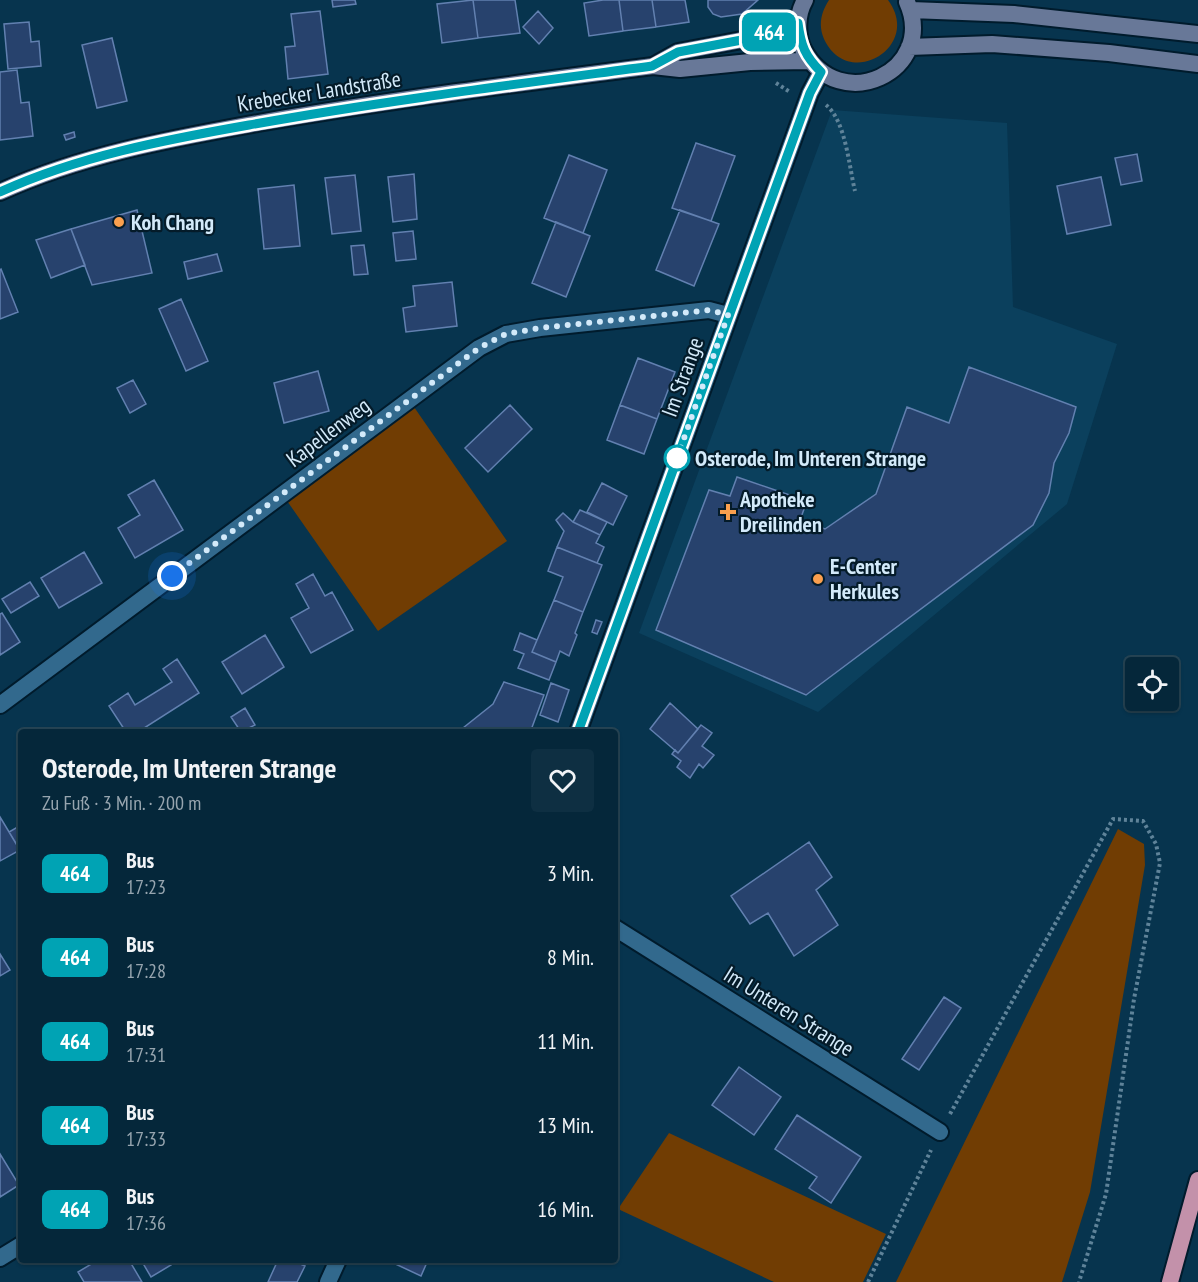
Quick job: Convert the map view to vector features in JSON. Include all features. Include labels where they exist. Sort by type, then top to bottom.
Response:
[{"type":"highway","points":[[1170,1282],[1198,1180]]},
{"type":"main road","points":[[805,0],[798,23],[800,43],[815,67],[834,80],[849,83],[864,83],[878,79],[891,72],[902,61],[909,47],[913,22],[909,5],[1198,34]]},
{"type":"main road","name":"Krebecker Landstraße","points":[[652,66],[678,52],[747,39],[798,23]]},
{"type":"main road","points":[[909,47],[992,44],[1109,53],[1198,64]]},
{"type":"main road","name":"Krebecker Landstraße","points":[[0,192],[80,162],[164,140],[436,95],[652,66],[680,69],[750,62],[815,67]]},
{"type":"street","name":"Im Strange","points":[[579,729],[810,93],[815,67]]},
{"type":"street","name":"Kapellenweg","points":[[0,705],[479,348],[506,334],[540,328],[710,310],[728,315]]},
{"type":"street","name":"Im Unteren Strange","points":[[618,930],[940,1132]]},
{"type":"street","points":[[0,1258],[18,1247]]},
{"type":"street","points":[[328,1282],[337,1263]]},
{"type":"path","points":[[791,93],[810,93],[832,110],[843,134],[855,191]]},
{"type":"path","points":[[868,1282],[940,1132],[1113,819],[1143,821],[1156,844],[1160,863],[1134,999],[1106,1194],[1079,1282]]},
{"type":"shaded area","points":[[829,0],[888,0],[896,17],[896,33],[889,47],[878,57],[864,62],[849,61],[835,54],[824,39],[821,29],[822,14]]},
{"type":"shaded area","points":[[832,110],[1007,123],[1013,307],[1117,344],[1067,504],[818,712],[639,633]]},
{"type":"shaded area","points":[[414,407],[507,541],[378,631],[285,498]]},
{"type":"shaded area","points":[[1118,829],[1144,844],[1145,865],[1090,1192],[1062,1282],[896,1282]]},
{"type":"shaded area","points":[[669,1133],[886,1234],[863,1282],[774,1282],[618,1209]]},
{"type":"building","points":[[332,0],[355,0],[356,4],[333,7]]},
{"type":"building","points":[[473,0],[515,0],[520,33],[478,38]]},
{"type":"building","points":[[473,0],[478,38],[442,43],[437,4]]},
{"type":"building","points":[[619,0],[623,31],[589,36],[584,3]]},
{"type":"building","points":[[619,0],[652,0],[656,27],[623,31]]},
{"type":"building","points":[[652,0],[685,0],[689,22],[656,27]]},
{"type":"building","points":[[708,0],[758,0],[742,14],[721,17],[713,14],[708,7]]},
{"type":"building","points":[[320,11],[328,74],[288,79],[285,47],[295,46],[291,14]]},
{"type":"building","points":[[538,11],[553,28],[539,44],[523,27]]},
{"type":"building","points":[[29,22],[31,42],[39,41],[41,66],[8,69],[4,24]]},
{"type":"building","points":[[112,38],[127,101],[97,108],[82,45]]},
{"type":"building","points":[[17,70],[21,103],[29,102],[33,136],[0,140],[0,72]]},
{"type":"building","points":[[74,132],[75,137],[66,140],[64,135]]},
{"type":"building","points":[[696,143],[735,156],[711,221],[672,208]]},
{"type":"building","points":[[1137,154],[1142,181],[1121,185],[1115,158]]},
{"type":"building","points":[[569,155],[607,170],[583,233],[544,218]]},
{"type":"building","points":[[414,174],[417,219],[393,222],[388,177]]},
{"type":"building","points":[[355,175],[361,231],[332,234],[325,178]]},
{"type":"building","points":[[1101,177],[1111,225],[1067,234],[1057,186]]},
{"type":"building","points":[[294,185],[300,246],[264,249],[258,189]]},
{"type":"building","points":[[137,210],[152,273],[92,285],[71,229]]},
{"type":"building","points":[[680,210],[719,224],[694,286],[656,270]]},
{"type":"building","points":[[556,222],[590,236],[566,297],[532,283]]},
{"type":"building","points":[[71,229],[85,265],[51,278],[36,240]]},
{"type":"building","points":[[413,231],[416,259],[396,261],[393,233]]},
{"type":"building","points":[[364,245],[368,274],[354,275],[351,246]]},
{"type":"building","points":[[217,254],[222,271],[188,279],[184,262]]},
{"type":"building","points":[[0,270],[18,312],[0,319]]},
{"type":"building","points":[[452,282],[457,326],[406,332],[403,308],[415,306],[413,286]]},
{"type":"building","points":[[181,299],[208,361],[186,371],[159,309]]},
{"type":"building","points":[[638,358],[675,372],[657,419],[620,405]]},
{"type":"building","name":"E-Center Herkules","points":[[969,367],[1076,407],[1069,433],[1054,463],[1049,493],[1033,525],[806,695],[656,630],[709,490],[730,496],[737,477],[807,501],[800,520],[825,529],[876,494],[907,407],[949,423]]},
{"type":"building","points":[[318,371],[329,411],[284,423],[274,383]]},
{"type":"building","points":[[133,380],[146,404],[130,413],[117,388]]},
{"type":"building","points":[[510,405],[532,429],[488,472],[465,448]]},
{"type":"building","points":[[620,405],[657,419],[644,454],[607,440]]},
{"type":"building","points":[[154,480],[183,530],[135,558],[118,528],[140,515],[128,495]]},
{"type":"building","points":[[602,483],[627,496],[613,525],[587,512]]},
{"type":"building","points":[[580,510],[607,522],[600,535],[573,522]]},
{"type":"building","points":[[563,513],[573,522],[600,535],[596,543],[604,547],[597,563],[557,547],[564,531],[556,520]]},
{"type":"building","points":[[557,547],[602,565],[583,612],[554,600],[563,577],[548,571]]},
{"type":"building","points":[[84,552],[102,583],[59,608],[41,578]]},
{"type":"building","points":[[313,574],[325,596],[332,592],[353,630],[311,653],[291,618],[309,608],[296,584]]},
{"type":"building","points":[[30,582],[39,596],[11,613],[2,599]]},
{"type":"building","points":[[554,600],[583,612],[569,656],[560,651],[556,662],[532,652]]},
{"type":"building","points":[[2,613],[20,642],[0,655],[0,614]]},
{"type":"building","points":[[596,620],[602,622],[597,634],[592,632]]},
{"type":"building","points":[[520,633],[537,640],[532,652],[556,662],[549,680],[518,668],[524,654],[514,650]]},
{"type":"building","points":[[265,635],[284,667],[242,694],[222,662]]},
{"type":"building","points":[[177,659],[199,693],[143,729],[124,729],[109,706],[128,693],[135,705],[172,682],[163,669]]},
{"type":"building","points":[[504,682],[544,695],[531,729],[462,729],[493,704]]},
{"type":"building","points":[[551,683],[569,690],[558,722],[540,715]]},
{"type":"building","points":[[670,703],[698,729],[678,753],[650,729]]},
{"type":"building","points":[[245,708],[255,725],[247,729],[239,729],[231,717]]},
{"type":"building","points":[[701,725],[712,733],[702,746],[714,755],[703,768],[699,764],[690,778],[677,767],[681,761],[672,754],[675,750],[678,753]]},
{"type":"building","points":[[0,817],[18,847],[18,851],[0,861]]},
{"type":"building","points":[[18,827],[18,847],[9,832]]},
{"type":"building","points":[[809,842],[832,877],[816,890],[838,925],[794,956],[768,913],[750,924],[731,896]]},
{"type":"building","points":[[0,954],[10,970],[0,976]]},
{"type":"building","points":[[944,997],[961,1008],[919,1070],[902,1059]]},
{"type":"building","points":[[739,1067],[781,1097],[754,1135],[712,1105]]},
{"type":"building","points":[[797,1115],[861,1157],[831,1203],[809,1188],[817,1177],[775,1149]]},
{"type":"building","points":[[0,1154],[18,1186],[0,1197]]},
{"type":"building","points":[[93,1263],[131,1263],[142,1282],[84,1282],[78,1272]]},
{"type":"building","points":[[143,1263],[170,1263],[171,1265],[151,1277]]},
{"type":"building","points":[[277,1263],[298,1263],[305,1266],[297,1282],[268,1282]]},
{"type":"building","points":[[393,1263],[427,1263],[421,1276]]},
{"type":"bus line","name":"464","points":[[0,192],[80,162],[164,140],[436,95],[652,66],[678,52],[747,39],[798,23],[800,43],[809,61],[821,72],[810,93],[733,300],[579,729]]},
{"type":"place","name":"Koh Chang","points":[[119,222]]},
{"type":"place","name":"Osterode, Im Unteren Strange","points":[[677,458]]},
{"type":"place","name":"Apotheke Dreilinden","points":[[728,512]]},
{"type":"place","name":"E-Center Herkules","points":[[818,579]]},
{"type":"route","points":[[172,576],[479,348],[506,334],[540,328],[710,310],[728,315],[677,458]]}]
